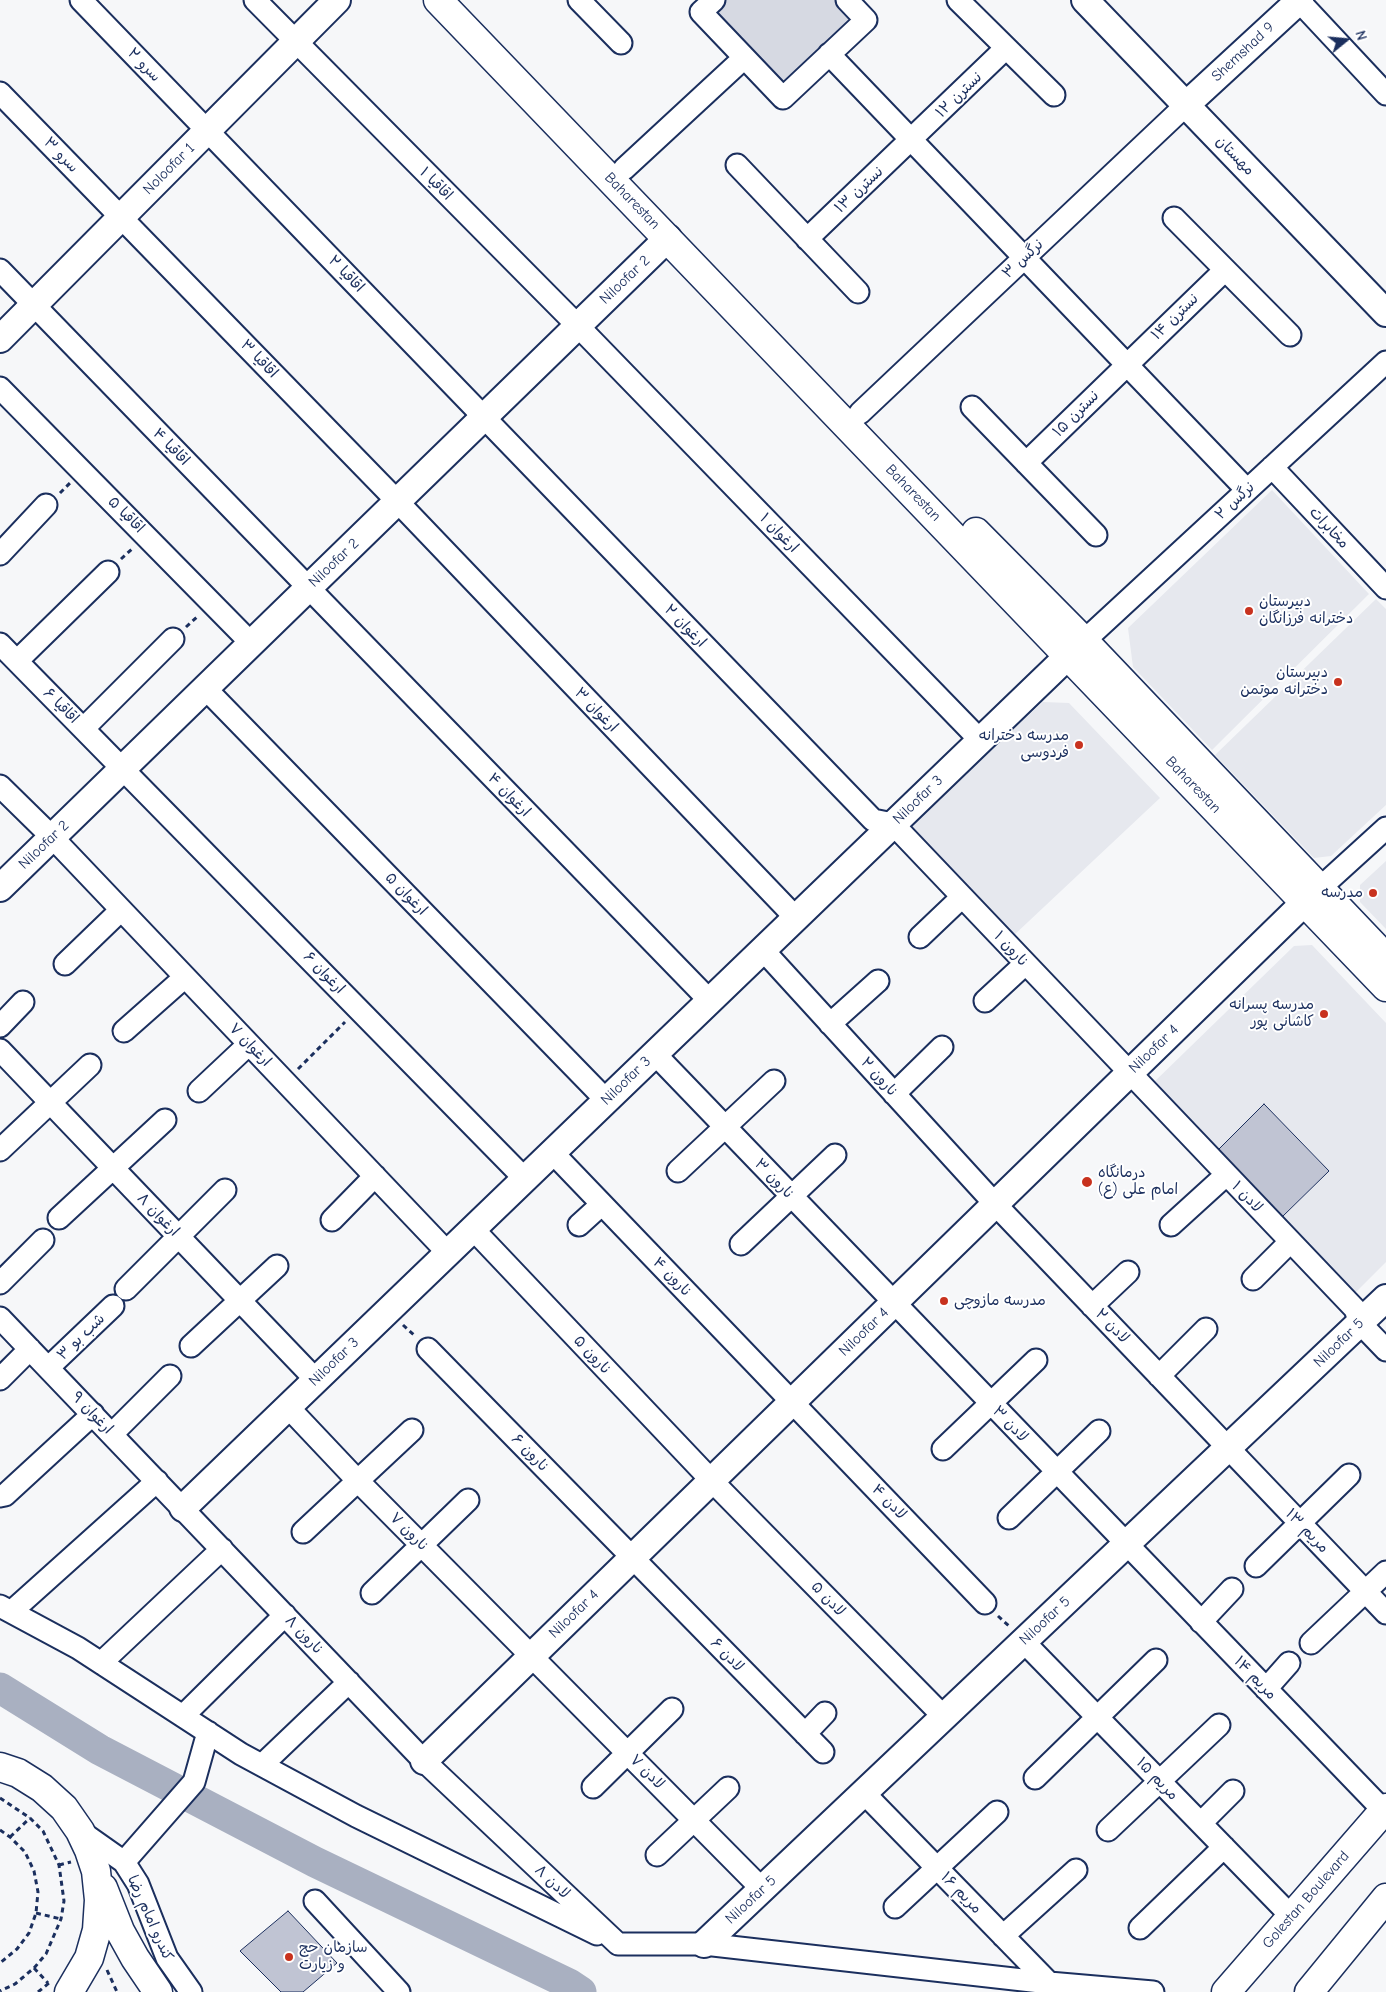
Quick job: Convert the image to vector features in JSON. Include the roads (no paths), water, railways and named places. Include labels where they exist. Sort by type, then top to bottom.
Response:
[{"type":"main road","name":"Baharestan","points":[[438,0],[668,238],[1076,648]]},
{"type":"main road","name":"Baharestan","points":[[460,0],[860,413],[1076,648],[1312,896],[1386,987]]},
{"type":"main road","name":"Baharestan","points":[[1312,896],[1386,958]]},
{"type":"main road","points":[[6,1768],[42,1788],[64,1808],[80,1831],[120,1931],[158,1992]]},
{"type":"main road","name":"Golestan Boulevard","points":[[1226,1992],[1385,1809]]},
{"type":"main road","points":[[57,1984],[89,1958],[97,1930],[99,1900],[96,1871]]},
{"type":"main road","points":[[1309,1992],[1386,1898]]},
{"type":"street","name":"سرو ۲","points":[[81,0],[208,130]]},
{"type":"street","name":"اقاقیا ۱","points":[[255,0],[578,326]]},
{"type":"street","name":"Noloofar 1","points":[[0,339],[337,0]]},
{"type":"street","points":[[578,0],[621,43]]},
{"type":"street","points":[[714,0],[701,12],[783,98],[866,20],[847,0]]},
{"type":"street","points":[[958,0],[1054,95]]},
{"type":"street","name":"مهستان","points":[[1085,0],[1386,313]]},
{"type":"street","points":[[1299,1],[1386,94]]},
{"type":"street","name":"Shemshad 9","points":[[1186,105],[1299,1]]},
{"type":"street","name":"نسترن ۱۲","points":[[911,141],[1006,48]]},
{"type":"street","points":[[829,54],[1247,490]]},
{"type":"street","points":[[624,169],[744,58]]},
{"type":"street","name":"سرو ۳","points":[[0,92],[122,217]]},
{"type":"street","name":"نرگس ۳","points":[[860,413],[1186,105]]},
{"type":"street","name":"اقاقیا ۲","points":[[208,130],[483,418]]},
{"type":"street","name":"نسترن ۱۳","points":[[807,238],[911,141]]},
{"type":"street","points":[[737,165],[858,292]]},
{"type":"street","name":"اقاقیا ۳","points":[[122,217],[397,501]]},
{"type":"street","points":[[1174,218],[1290,334]]},
{"type":"street","name":"Niloofar 2","points":[[0,888],[668,238]]},
{"type":"street","name":"اقاقیا ۴","points":[[0,270],[308,588]]},
{"type":"street","name":"نسترن ۱۴","points":[[1126,365],[1225,270]]},
{"type":"street","name":"ارغوان ۱","points":[[578,326],[980,740]]},
{"type":"street","name":"نرگس ۲","points":[[1076,648],[1386,362]]},
{"type":"street","name":"نسترن ۱۵","points":[[1026,463],[1126,365]]},
{"type":"street","name":"اقاقیا ۵","points":[[0,388],[252,643]]},
{"type":"street","points":[[972,407],[1096,535]]},
{"type":"street","name":"ارغوان ۲","points":[[483,418],[873,820],[893,824]]},
{"type":"street","name":"مخابرات","points":[[1272,467],[1386,588]]},
{"type":"street","name":"ارغوان ۳","points":[[397,501],[796,918]]},
{"type":"street","points":[[0,554],[46,505]]},
{"type":"street","points":[[16,661],[108,572]]},
{"type":"street","name":"ارغوان ۴","points":[[308,588],[710,1001]]},
{"type":"street","points":[[84,728],[173,639]]},
{"type":"street","name":"اقاقیا ۶","points":[[0,644],[123,768]]},
{"type":"street","name":"Niloofar 3","points":[[183,1508],[1076,648]]},
{"type":"street","name":"ارغوان ۵","points":[[205,688],[606,1100]]},
{"type":"street","name":"ارغوان ۶","points":[[123,768],[526,1178]]},
{"type":"street","name":"ارغوان ۷","points":[[0,786],[52,837],[448,1253]]},
{"type":"street","name":"نارون ۱","points":[[893,824],[1129,1074]]},
{"type":"street","points":[[1312,896],[1386,828]]},
{"type":"street","name":"Niloofar 4","points":[[424,1761],[1312,896]]},
{"type":"street","points":[[920,937],[962,897]]},
{"type":"street","points":[[65,964],[121,910]]},
{"type":"street","name":"نارون ۲","points":[[763,950],[995,1204]]},
{"type":"street","points":[[985,1000],[1025,964]]},
{"type":"street","points":[[124,1032],[185,977]]},
{"type":"street","points":[[830,1024],[878,981]]},
{"type":"street","points":[[0,1026],[23,1002]]},
{"type":"street","points":[[199,1091],[249,1044]]},
{"type":"street","points":[[894,1094],[942,1047]]},
{"type":"street","name":"ارغوان ۸","points":[[0,1050],[316,1380]]},
{"type":"street","name":"نارون ۳","points":[[655,1054],[893,1303]]},
{"type":"street","points":[[0,1150],[51,1104],[90,1065]]},
{"type":"street","name":"لادن ۱","points":[[1129,1074],[1355,1310],[1360,1323],[1386,1350]]},
{"type":"street","points":[[678,1171],[774,1081]]},
{"type":"street","points":[[59,1218],[165,1120]]},
{"type":"street","name":"نارون ۴","points":[[552,1152],[601,1205],[793,1401]]},
{"type":"street","points":[[741,1244],[835,1155]]},
{"type":"street","points":[[1171,1225],[1226,1175]]},
{"type":"street","points":[[332,1220],[375,1176]]},
{"type":"street","points":[[126,1289],[225,1190]]},
{"type":"street","name":"لادن ۲","points":[[995,1204],[1228,1448]]},
{"type":"street","points":[[579,1225],[601,1205]]},
{"type":"street","name":"نارون ۵","points":[[473,1229],[712,1481]]},
{"type":"street","points":[[0,1283],[43,1240]]},
{"type":"street","points":[[1253,1279],[1290,1242]]},
{"type":"street","points":[[191,1346],[277,1266]]},
{"type":"street","points":[[1092,1306],[1128,1272]]},
{"type":"street","name":"Niloofar 5","points":[[704,1944],[1386,1298]]},
{"type":"street","name":"لادن ۳","points":[[893,1303],[1126,1545]]},
{"type":"street","name":"شب بو ۳","points":[[48,1368],[113,1306]]},
{"type":"street","name":"ارغوان ۹","points":[[0,1318],[183,1508]]},
{"type":"street","points":[[1158,1376],[1206,1329]]},
{"type":"street","points":[[0,1378],[30,1349]]},
{"type":"street","name":"نارون ۶","points":[[428,1349],[632,1558]]},
{"type":"street","points":[[944,1449],[1036,1360]]},
{"type":"street","points":[[112,1434],[170,1376]]},
{"type":"street","name":"لادن ۴","points":[[793,1401],[986,1603]]},
{"type":"street","name":"نارون ۷","points":[[288,1407],[357,1480],[532,1656]]},
{"type":"street","points":[[0,1496],[6,1495],[93,1414]]},
{"type":"street","points":[[303,1532],[412,1430]]},
{"type":"street","points":[[1009,1518],[1099,1431]]},
{"type":"street","name":"مریم ۱۳","points":[[1228,1448],[1386,1613]]},
{"type":"street","points":[[1256,1566],[1349,1476]]},
{"type":"street","points":[[157,1481],[5,1609],[101,1663],[262,1765],[356,1816],[618,1944],[704,1944],[1054,1987],[1153,1992]]},
{"type":"street","name":"لادن ۵","points":[[712,1481],[944,1717]]},
{"type":"street","points":[[372,1593],[468,1500]]},
{"type":"street","name":"نارون ۸","points":[[183,1508],[424,1761]]},
{"type":"street","name":"مریم ۱۴","points":[[1126,1545],[1385,1809]]},
{"type":"street","points":[[101,1663],[222,1549]]},
{"type":"street","name":"لادن ۶","points":[[632,1558],[823,1752]]},
{"type":"street","points":[[1311,1643],[1386,1572]]},
{"type":"street","points":[[1201,1622],[1232,1589]]},
{"type":"street","points":[[183,1716],[285,1615]]},
{"type":"street","name":"مریم ۱۵","points":[[1024,1642],[1291,1916]]},
{"type":"street","name":"لادن ۷","points":[[532,1656],[762,1889]]},
{"type":"street","points":[[1035,1778],[1156,1660]]},
{"type":"street","points":[[1266,1689],[1289,1663]]},
{"type":"street","points":[[262,1765],[348,1682]]},
{"type":"street","points":[[592,1787],[672,1710]]},
{"type":"street","points":[[805,1734],[826,1713]]},
{"type":"street","points":[[1108,1830],[1219,1725]]},
{"type":"street","points":[[124,1862],[194,1782],[208,1732]]},
{"type":"street","name":"لادن ۸","points":[[424,1761],[618,1944]]},
{"type":"street","points":[[657,1855],[728,1788]]},
{"type":"street","points":[[1200,1823],[1232,1791]]},
{"type":"street","name":"مریم ۱۶","points":[[864,1793],[1054,1987]]},
{"type":"street","points":[[894,1907],[997,1812]]},
{"type":"street","name":"کندرو امام رضا","points":[[80,1831],[124,1862],[138,1884],[167,1958],[191,1992]]},
{"type":"street","points":[[1140,1928],[1224,1847]]},
{"type":"street","points":[[1003,1936],[1076,1870]]},
{"type":"street","points":[[315,1901],[399,1992]]},
{"type":"waterway","points":[[0,1688],[100,1750],[315,1862],[569,1984],[581,1992]]},
{"type":"place","name":"دبیرستان دخترانه فرزانگان","points":[[1249,611]]},
{"type":"place","name":"دبیرستان دخترانه موتمن","points":[[1338,682]]},
{"type":"place","name":"مدرسه دخترانه فردوسی","points":[[1079,745]]},
{"type":"place","name":"مدرسه","points":[[1373,893]]},
{"type":"place","name":"مدرسه پسرانه کاشانی پور","points":[[1324,1014]]},
{"type":"place","name":"درمانگاه امام علی (ع)","points":[[1087,1182]]},
{"type":"place","name":"مدرسه مازوچی","points":[[944,1301]]},
{"type":"place","name":"سازمان حج و زیارت","points":[[289,1957]]}]
